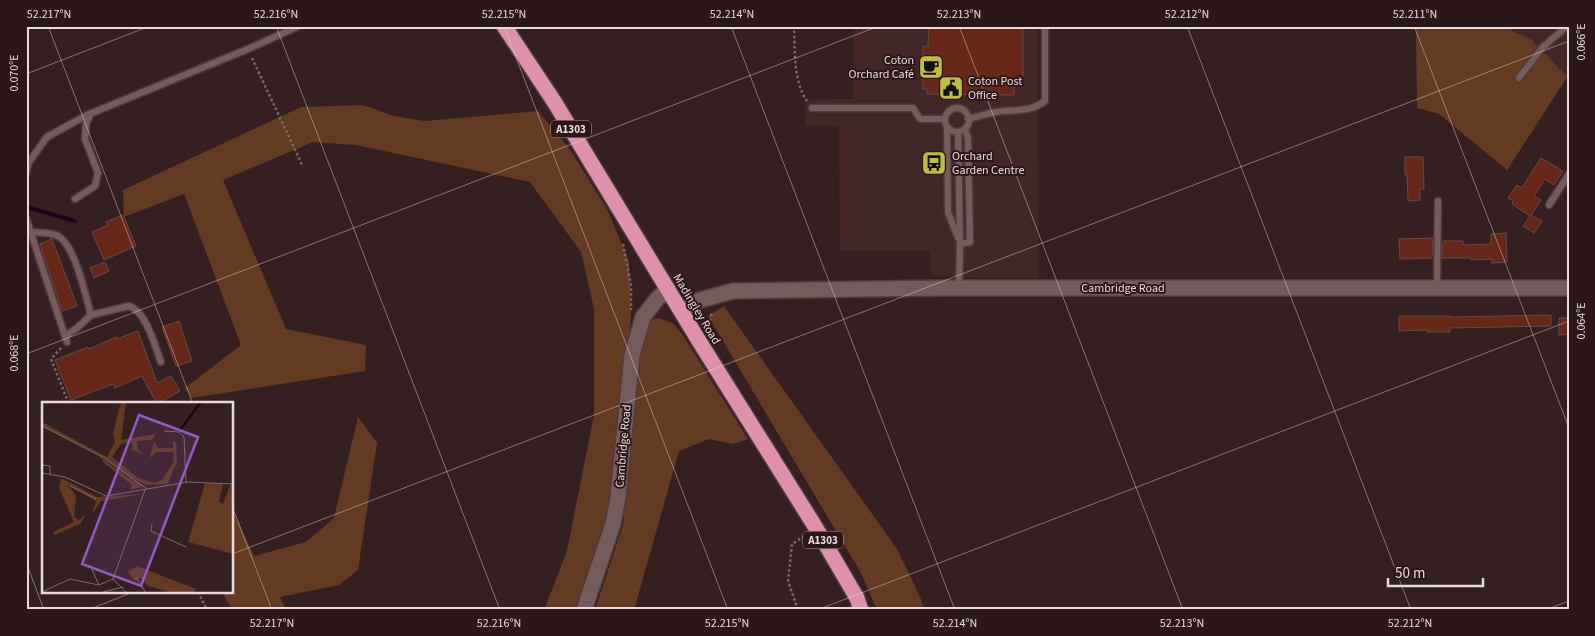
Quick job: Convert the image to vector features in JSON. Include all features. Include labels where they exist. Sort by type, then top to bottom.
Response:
[{"type":"highway","name":"Madingley Road","points":[[504,26],[555,103],[816,528],[857,598],[862,610]]},
{"type":"street","name":"Cambridge Road","points":[[681,311],[700,300],[733,291],[959,288],[1569,288]]},
{"type":"street","name":"Cambridge Road","points":[[584,610],[613,524],[618,497],[632,354],[643,317],[657,299],[668,289]]},
{"type":"lane","points":[[26,173],[29,162],[47,137],[91,113],[248,49],[299,26]]},
{"type":"lane","points":[[968,118],[1003,111],[1017,112],[1022,109],[1036,108],[1045,101],[1045,26]]},
{"type":"lane","points":[[1519,78],[1542,48],[1567,26]]},
{"type":"lane","points":[[812,108],[913,108],[920,119],[946,119]]},
{"type":"lane","points":[[958,109],[965,112],[968,118],[965,129],[968,138],[970,242],[960,244],[948,212],[948,127],[946,119],[948,112],[958,109]]},
{"type":"lane","points":[[75,199],[95,186],[98,173],[85,139],[86,124],[91,113]]},
{"type":"lane","points":[[948,127],[954,132],[965,129]]},
{"type":"lane","points":[[958,132],[959,288]]},
{"type":"lane","points":[[1548,205],[1569,174]]},
{"type":"lane","points":[[1437,288],[1438,201]]},
{"type":"lane","points":[[26,218],[66,339],[91,316],[129,306],[134,308],[141,316],[161,362]]},
{"type":"lane","points":[[30,232],[49,234],[63,240],[74,261],[91,316]]},
{"type":"path","points":[[794,26],[798,78],[804,96],[812,108]]},
{"type":"path","points":[[248,49],[303,167]]},
{"type":"path","points":[[622,237],[631,286],[630,312]]},
{"type":"path","points":[[66,339],[51,359],[68,402]]},
{"type":"path","points":[[798,610],[788,581],[792,544],[816,528]]},
{"type":"path","points":[[199,594],[207,610]]},
{"type":"shaded area","points":[[854,26],[1038,26],[1039,278],[983,278],[931,275],[930,251],[840,251],[839,126],[805,126],[805,100],[853,99]]},
{"type":"shaded area","points":[[1416,26],[1512,26],[1512,31],[1532,40],[1537,47],[1535,55],[1546,54],[1568,76],[1507,170],[1439,114],[1417,108]]},
{"type":"shaded area","points":[[1505,26],[1569,26],[1568,76],[1535,54]]},
{"type":"shaded area","points":[[363,105],[394,116],[425,121],[538,111],[569,148],[607,209],[629,261],[631,314],[621,444],[612,520],[582,610],[544,610],[567,551],[594,415],[594,309],[581,252],[530,182],[356,145],[313,142],[223,180],[286,329],[366,345],[365,371],[192,398],[185,388],[241,345],[184,194],[124,217],[123,190],[301,107]]},
{"type":"shaded area","points":[[724,306],[897,549],[921,599],[924,610],[877,610],[861,573],[708,316]]},
{"type":"shaded area","points":[[658,318],[673,323],[682,334],[748,439],[733,444],[709,439],[679,451],[634,610],[595,610],[623,525],[642,345],[647,321]]},
{"type":"shaded area","points":[[358,417],[377,443],[358,570],[339,585],[280,597],[286,610],[232,610],[223,594],[234,594],[234,513],[254,556],[306,542],[334,518]]},
{"type":"building","points":[[929,26],[1023,26],[1023,82],[1014,82],[1014,95],[927,94],[927,89],[923,89],[923,46],[928,46]]},
{"type":"building","points":[[1405,157],[1423,157],[1424,189],[1420,189],[1420,200],[1408,201]]},
{"type":"building","points":[[1541,158],[1563,171],[1554,185],[1545,179],[1534,196],[1541,200],[1531,215],[1542,221],[1534,233],[1523,226],[1530,216],[1512,204],[1513,201],[1508,198],[1517,185],[1522,188]]},
{"type":"building","points":[[123,215],[136,246],[104,260],[92,232],[108,225],[106,222]]},
{"type":"building","points":[[1506,233],[1507,262],[1492,263],[1492,259],[1442,258],[1443,241],[1463,241],[1463,245],[1491,244],[1491,234]]},
{"type":"building","points":[[1433,238],[1432,258],[1400,259],[1399,239]]},
{"type":"building","points":[[52,239],[77,306],[62,311],[40,244]]},
{"type":"building","points":[[105,262],[109,271],[94,278],[90,268]]},
{"type":"building","points":[[1551,315],[1551,326],[1450,328],[1450,332],[1427,332],[1427,330],[1399,331],[1399,316]]},
{"type":"building","points":[[1559,318],[1569,318],[1569,334],[1559,335]]},
{"type":"building","points":[[179,321],[192,361],[176,366],[162,327]]},
{"type":"building","points":[[138,331],[157,383],[171,376],[180,391],[161,402],[156,402],[142,376],[115,388],[113,384],[71,400],[55,360],[88,347],[89,349],[116,337],[117,339]]},
{"type":"waterway","points":[[26,207],[75,221]]},
{"type":"place","name":"Coton Orchard Café","points":[[931,67]]},
{"type":"place","name":"Coton Post Office","points":[[951,88]]},
{"type":"place","name":"Orchard Garden Centre","points":[[934,163]]}]
